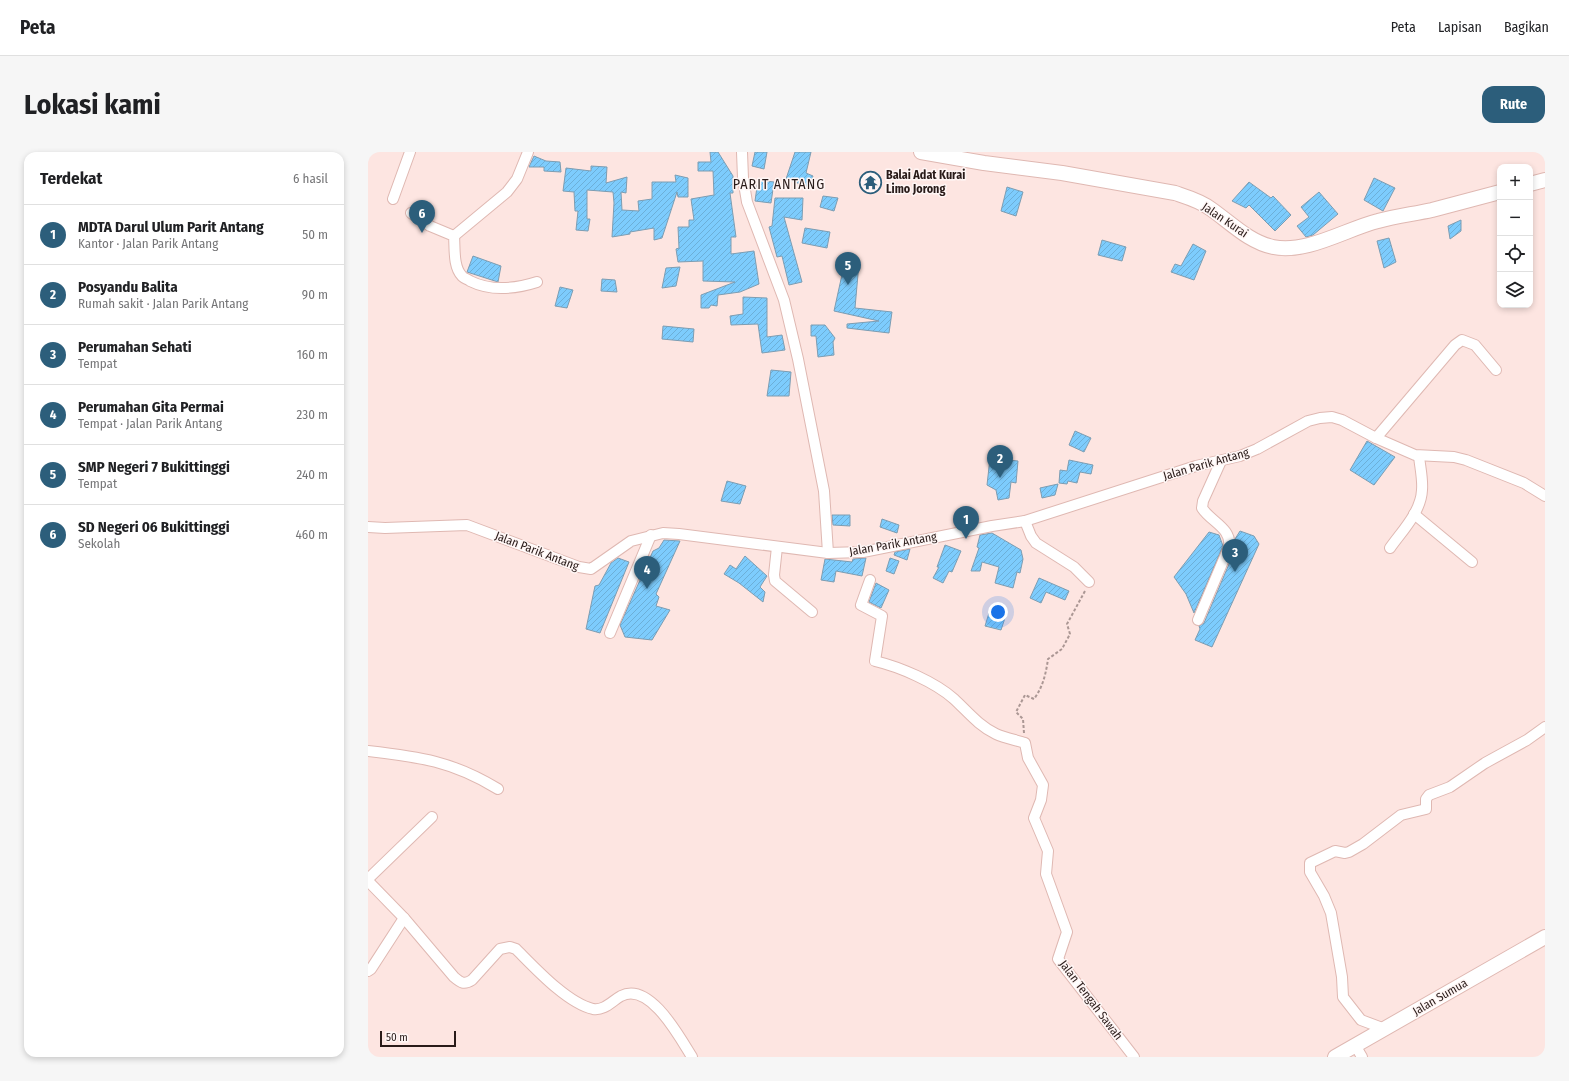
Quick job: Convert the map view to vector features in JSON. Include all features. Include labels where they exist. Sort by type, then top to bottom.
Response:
[{"type":"street","points":[[393,199],[410,152]]},
{"type":"street","points":[[454,236],[506,192],[517,179],[528,152]]},
{"type":"street","points":[[742,152],[743,178],[747,202],[784,300],[798,359],[824,491],[828,553]]},
{"type":"street","name":"Jalan Kurai","points":[[921,152],[984,164],[1062,173],[1175,193],[1210,208],[1240,232],[1273,247],[1292,248],[1310,245],[1356,227],[1394,217],[1432,210],[1497,193]]},
{"type":"street","points":[[1533,183],[1545,180]]},
{"type":"street","points":[[411,213],[430,226],[454,236]]},
{"type":"street","points":[[454,236],[456,264],[462,276],[476,284],[500,289],[519,288],[537,282]]},
{"type":"street","points":[[1376,438],[1454,345],[1462,340],[1475,345],[1496,370]]},
{"type":"street","name":"Jalan Parik Antang","points":[[368,527],[385,528],[467,525],[579,567],[591,569],[630,541],[651,535],[679,534],[828,553],[863,552],[985,527],[1025,521],[1196,466],[1221,461],[1257,449],[1308,421],[1332,417],[1342,420],[1376,438],[1419,456],[1454,457],[1466,460],[1524,482],[1545,496]]},
{"type":"street","points":[[1390,548],[1414,514],[1422,491],[1419,456]]},
{"type":"street","points":[[1198,620],[1229,547],[1230,539],[1228,534],[1206,514],[1202,508],[1203,501],[1221,461]]},
{"type":"street","points":[[1414,514],[1472,562]]},
{"type":"street","points":[[1025,521],[1031,536],[1036,543],[1074,567],[1089,582]]},
{"type":"street","points":[[610,633],[651,535]]},
{"type":"street","points":[[777,547],[774,574],[775,581],[812,612]]},
{"type":"street","points":[[870,580],[861,605],[882,616],[875,661],[893,665],[937,687],[954,699],[974,720],[996,734],[1025,743]]},
{"type":"street","points":[[1385,1029],[1361,1020],[1343,997],[1341,970],[1331,913],[1324,896],[1310,872],[1310,863],[1335,851],[1345,853],[1349,852],[1363,844],[1401,815],[1426,809],[1426,799],[1429,795],[1450,787],[1485,763],[1527,740],[1545,727]]},
{"type":"street","name":"Jalan Tengah Sawah","points":[[1025,743],[1028,758],[1043,785],[1041,800],[1034,818],[1048,851],[1046,874],[1067,932],[1058,959],[1134,1057]]},
{"type":"street","points":[[368,751],[431,760],[469,773],[498,789]]},
{"type":"street","points":[[432,817],[368,880],[404,918],[454,977],[462,983],[467,983],[472,980],[500,949],[510,947],[516,949],[559,991],[594,1009],[602,1008],[628,994],[636,994],[659,1008],[692,1057]]},
{"type":"street","points":[[368,971],[371,969],[404,918]]},
{"type":"street","name":"Jalan Sumua","points":[[1335,1057],[1359,1051],[1385,1029],[1545,937]]},
{"type":"path","points":[[1025,743],[1023,719],[1016,712],[1026,695],[1034,699],[1039,692],[1046,674],[1048,659],[1062,649],[1070,634],[1067,624],[1089,582]]},
{"type":"building","points":[[710,152],[718,152],[733,176],[733,193],[730,193],[736,237],[731,237],[731,254],[754,251],[759,284],[740,292],[718,295],[717,306],[711,305],[709,308],[701,308],[701,295],[735,282],[703,281],[703,261],[678,262],[676,249],[679,248],[678,227],[689,227],[689,220],[694,220],[691,199],[714,195],[713,171],[698,171],[698,162],[711,162]]},
{"type":"building","points":[[755,152],[767,152],[764,169],[752,166]]},
{"type":"building","points":[[795,152],[811,152],[806,173],[813,176],[809,187],[786,179]]},
{"type":"building","points":[[534,156],[546,161],[560,162],[561,172],[544,171],[544,167],[529,167]]},
{"type":"building","points":[[591,166],[607,167],[606,183],[627,177],[626,193],[621,192],[622,210],[639,211],[638,201],[652,199],[652,182],[676,182],[675,175],[688,178],[688,197],[678,197],[677,192],[662,238],[654,240],[654,228],[612,237],[614,203],[613,192],[587,190],[587,219],[590,219],[588,231],[576,230],[578,211],[575,211],[574,192],[563,191],[566,168],[591,171]]},
{"type":"building","points":[[1374,178],[1395,188],[1383,211],[1364,200]]},
{"type":"building","points":[[758,180],[774,182],[771,203],[755,201]]},
{"type":"building","points":[[1249,182],[1271,198],[1273,196],[1291,215],[1275,231],[1249,205],[1246,208],[1232,201]]},
{"type":"building","points":[[1007,187],[1023,192],[1016,216],[1001,211]]},
{"type":"building","points":[[1319,192],[1338,214],[1313,235],[1306,237],[1297,226],[1309,217],[1301,207]]},
{"type":"building","points":[[823,196],[838,198],[834,211],[820,207]]},
{"type":"building","points":[[775,198],[803,198],[802,220],[784,217],[802,282],[789,285],[782,256],[777,257],[769,227],[772,226]]},
{"type":"building","points":[[1461,220],[1461,231],[1450,239],[1448,226]]},
{"type":"building","points":[[805,228],[830,232],[827,248],[802,243]]},
{"type":"building","points":[[1389,238],[1396,262],[1384,268],[1377,241]]},
{"type":"building","points":[[1102,240],[1126,247],[1122,261],[1098,255]]},
{"type":"building","points":[[1193,244],[1206,251],[1194,280],[1171,272],[1175,264],[1181,266]]},
{"type":"building","points":[[473,256],[501,266],[498,282],[467,272]]},
{"type":"building","points":[[845,261],[859,263],[855,308],[892,312],[889,333],[847,328],[847,324],[879,321],[834,311]]},
{"type":"building","points":[[680,267],[676,286],[662,288],[666,268]]},
{"type":"building","points":[[602,279],[615,280],[617,292],[601,291]]},
{"type":"building","points":[[560,287],[573,290],[567,308],[555,306]]},
{"type":"building","points":[[743,297],[767,298],[767,337],[782,335],[785,350],[762,353],[758,324],[731,325],[730,316],[743,314]]},
{"type":"building","points":[[811,325],[825,325],[835,338],[833,342],[834,355],[818,357],[816,336],[811,336]]},
{"type":"building","points":[[663,326],[694,329],[693,342],[662,339]]},
{"type":"building","points":[[771,370],[791,372],[789,396],[767,396]]},
{"type":"building","points":[[1075,431],[1091,438],[1084,452],[1069,445]]},
{"type":"building","points":[[1367,441],[1395,457],[1374,485],[1350,470]]},
{"type":"building","points":[[990,458],[1018,461],[1016,483],[1011,482],[1009,498],[998,500],[996,490],[987,485]]},
{"type":"building","points":[[1069,460],[1093,465],[1091,474],[1080,472],[1077,483],[1068,481],[1067,484],[1059,483],[1060,470],[1067,471]]},
{"type":"building","points":[[727,481],[746,486],[740,504],[721,501]]},
{"type":"building","points":[[1058,484],[1055,495],[1042,498],[1040,488]]},
{"type":"building","points":[[832,515],[850,515],[850,526],[833,525]]},
{"type":"building","points":[[882,519],[899,525],[897,533],[880,527]]},
{"type":"building","points":[[1240,531],[1254,536],[1259,544],[1212,647],[1195,640],[1200,629],[1199,626],[1204,623],[1235,550],[1235,539]]},
{"type":"building","points":[[1209,532],[1219,535],[1223,546],[1194,613],[1186,594],[1174,577]]},
{"type":"building","points":[[992,533],[1021,550],[1023,559],[1020,573],[1017,572],[1013,588],[995,583],[999,567],[982,562],[980,571],[971,571],[979,548],[977,547],[980,535]]},
{"type":"building","points":[[664,540],[680,541],[656,594],[659,597],[656,606],[670,610],[652,640],[625,637],[620,625],[653,551],[659,548]]},
{"type":"building","points":[[945,545],[961,551],[952,572],[949,571],[943,583],[933,578],[939,567],[937,567]]},
{"type":"building","points":[[910,549],[907,560],[894,555],[895,552]]},
{"type":"building","points":[[745,556],[767,576],[760,587],[765,592],[763,602],[739,583],[724,574],[730,565],[736,569]]},
{"type":"building","points":[[618,558],[629,562],[600,633],[586,629],[595,586],[599,585],[611,563]]},
{"type":"building","points":[[866,558],[862,576],[836,571],[834,582],[821,580],[825,559],[852,562],[853,559]]},
{"type":"building","points":[[890,558],[899,561],[894,574],[886,571]]},
{"type":"building","points":[[1039,578],[1069,591],[1065,600],[1046,592],[1041,603],[1030,598]]},
{"type":"building","points":[[876,583],[889,590],[881,608],[869,602]]},
{"type":"building","points":[[989,613],[1005,618],[1001,630],[985,626]]},
{"type":"place","name":"Balai Adat Kurai Limo Jorong","points":[[870,182]]},
{"type":"place","name":"SD Negeri 06 Bukittinggi","points":[[422,233]]},
{"type":"place","name":"SMP Negeri 7 Bukittinggi","points":[[848,285]]},
{"type":"place","name":"Posyandu Balita","points":[[1000,478]]},
{"type":"place","name":"MDTA Darul Ulum Parit Antang","points":[[966,539]]},
{"type":"place","name":"Perumahan Sehati","points":[[1235,572]]},
{"type":"place","name":"Perumahan Gita Permai","points":[[647,589]]},
{"type":"district","name":"PARIT ANTANG","points":[[779,184]]}]
